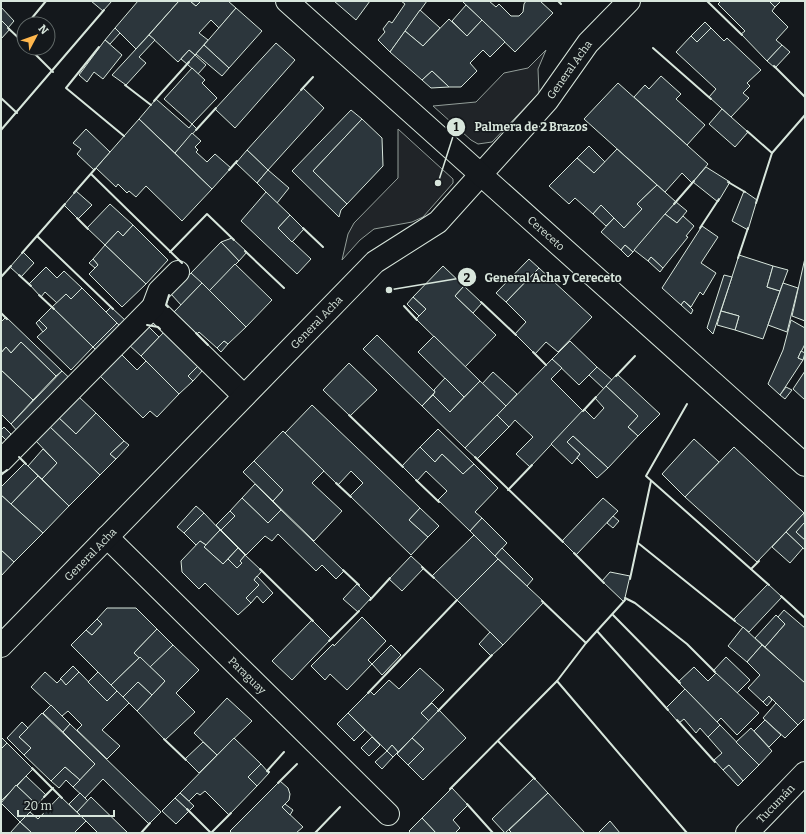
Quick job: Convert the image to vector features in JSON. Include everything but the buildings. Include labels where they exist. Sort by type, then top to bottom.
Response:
[{"type":"street","name":"Cereceto","points":[[287,1],[805,465]]},
{"type":"street","name":"General Acha","points":[[1,646],[375,262],[438,222],[547,101],[588,43],[629,1]]},
{"type":"street","points":[[1,461],[153,307],[159,291],[178,272]]},
{"type":"street","points":[[153,307],[244,396]]},
{"type":"street","name":"Paraguay","points":[[107,537],[388,814]]},
{"type":"street","name":"Tucumán","points":[[747,833],[805,773]]},
{"type":"shaded area","points":[[546,50],[538,69],[539,93],[492,142],[478,144],[471,140],[433,106],[476,102],[504,73],[528,68]]},
{"type":"shaded area","points":[[398,129],[453,179],[453,183],[423,217],[412,222],[374,229],[360,240],[342,260],[348,234],[354,223],[398,178]]},
{"type":"wall","points":[[34,16],[46,1]]},
{"type":"wall","points":[[558,1],[561,4]]},
{"type":"wall","points":[[707,1],[742,35]]},
{"type":"wall","points":[[1,130],[104,10]]},
{"type":"wall","points":[[8,28],[16,36]]},
{"type":"wall","points":[[99,47],[66,88],[124,136]]},
{"type":"wall","points":[[653,48],[711,99]]},
{"type":"wall","points":[[37,56],[53,72]]},
{"type":"wall","points":[[154,101],[189,62]]},
{"type":"wall","points":[[774,66],[805,97]]},
{"type":"wall","points":[[301,90],[313,77]]},
{"type":"wall","points":[[125,85],[151,105]]},
{"type":"wall","points":[[1,98],[17,113]]},
{"type":"wall","points":[[196,130],[216,108]]},
{"type":"wall","points":[[756,203],[772,153],[805,115]]},
{"type":"wall","points":[[747,131],[772,153]]},
{"type":"wall","points":[[229,170],[237,161]]},
{"type":"wall","points":[[74,193],[95,169]]},
{"type":"wall","points":[[91,174],[182,263]]},
{"type":"wall","points":[[674,204],[694,181]]},
{"type":"wall","points":[[728,182],[745,192]]},
{"type":"wall","points":[[700,228],[719,199]]},
{"type":"wall","points":[[22,253],[65,204]]},
{"type":"wall","points":[[170,252],[207,214],[234,240]]},
{"type":"wall","points":[[77,218],[88,229]]},
{"type":"wall","points":[[303,228],[323,247]]},
{"type":"wall","points":[[738,258],[748,228]]},
{"type":"wall","points":[[37,236],[113,309]]},
{"type":"wall","points":[[245,251],[284,288]]},
{"type":"wall","points":[[1,277],[11,266]]},
{"type":"wall","points":[[19,275],[31,286]]},
{"type":"wall","points":[[39,295],[54,309]]},
{"type":"wall","points":[[168,307],[166,305],[169,295]]},
{"type":"wall","points":[[481,302],[516,335]]},
{"type":"wall","points":[[404,306],[417,320]]},
{"type":"wall","points":[[1,313],[7,319]]},
{"type":"wall","points":[[147,325],[158,327],[160,329]]},
{"type":"wall","points":[[196,333],[208,345]]},
{"type":"wall","points":[[533,352],[546,365]]},
{"type":"wall","points":[[616,376],[635,356]]},
{"type":"wall","points":[[583,411],[596,397]]},
{"type":"wall","points":[[687,404],[646,476],[769,585]]},
{"type":"wall","points":[[349,415],[403,467]]},
{"type":"wall","points":[[19,457],[26,464]]},
{"type":"wall","points":[[475,457],[563,542]]},
{"type":"wall","points":[[508,490],[532,465]]},
{"type":"wall","points":[[1,475],[7,470]]},
{"type":"wall","points":[[416,480],[439,502]]},
{"type":"wall","points":[[630,579],[651,481]]},
{"type":"wall","points":[[336,483],[351,497]]},
{"type":"wall","points":[[638,543],[735,621]]},
{"type":"wall","points":[[574,553],[604,583]]},
{"type":"wall","points":[[751,569],[759,561]]},
{"type":"wall","points":[[422,567],[434,578]]},
{"type":"wall","points":[[260,569],[313,621]]},
{"type":"wall","points":[[343,570],[359,585]]},
{"type":"wall","points":[[370,600],[390,578]]},
{"type":"wall","points":[[781,596],[805,618]]},
{"type":"wall","points":[[625,598],[635,603],[687,644],[715,672]]},
{"type":"wall","points":[[368,693],[457,600]]},
{"type":"wall","points":[[450,789],[557,681],[586,643],[625,600]]},
{"type":"wall","points":[[542,601],[586,643]]},
{"type":"wall","points":[[329,641],[359,611]]},
{"type":"wall","points":[[613,615],[680,683]]},
{"type":"wall","points":[[597,631],[668,710]]},
{"type":"wall","points":[[438,711],[492,655]]},
{"type":"wall","points":[[557,681],[687,833]]},
{"type":"wall","points":[[677,720],[715,762]]},
{"type":"wall","points":[[164,739],[186,760]]},
{"type":"wall","points":[[498,741],[535,779]]},
{"type":"wall","points":[[269,772],[267,771],[284,752]]},
{"type":"wall","points":[[278,783],[297,764]]},
{"type":"wall","points":[[32,768],[62,798]]},
{"type":"wall","points":[[44,797],[53,788]]},
{"type":"wall","points":[[467,804],[493,833]]},
{"type":"wall","points":[[315,833],[340,807]]},
{"type":"wall","points":[[187,809],[211,833],[231,813]]},
{"type":"wall","points":[[141,833],[150,823]]},
{"type":"place","name":"Palmera de 2 Brazos","points":[[438,183]]},
{"type":"place","name":"General Acha y Cereceto","points":[[389,290]]}]
